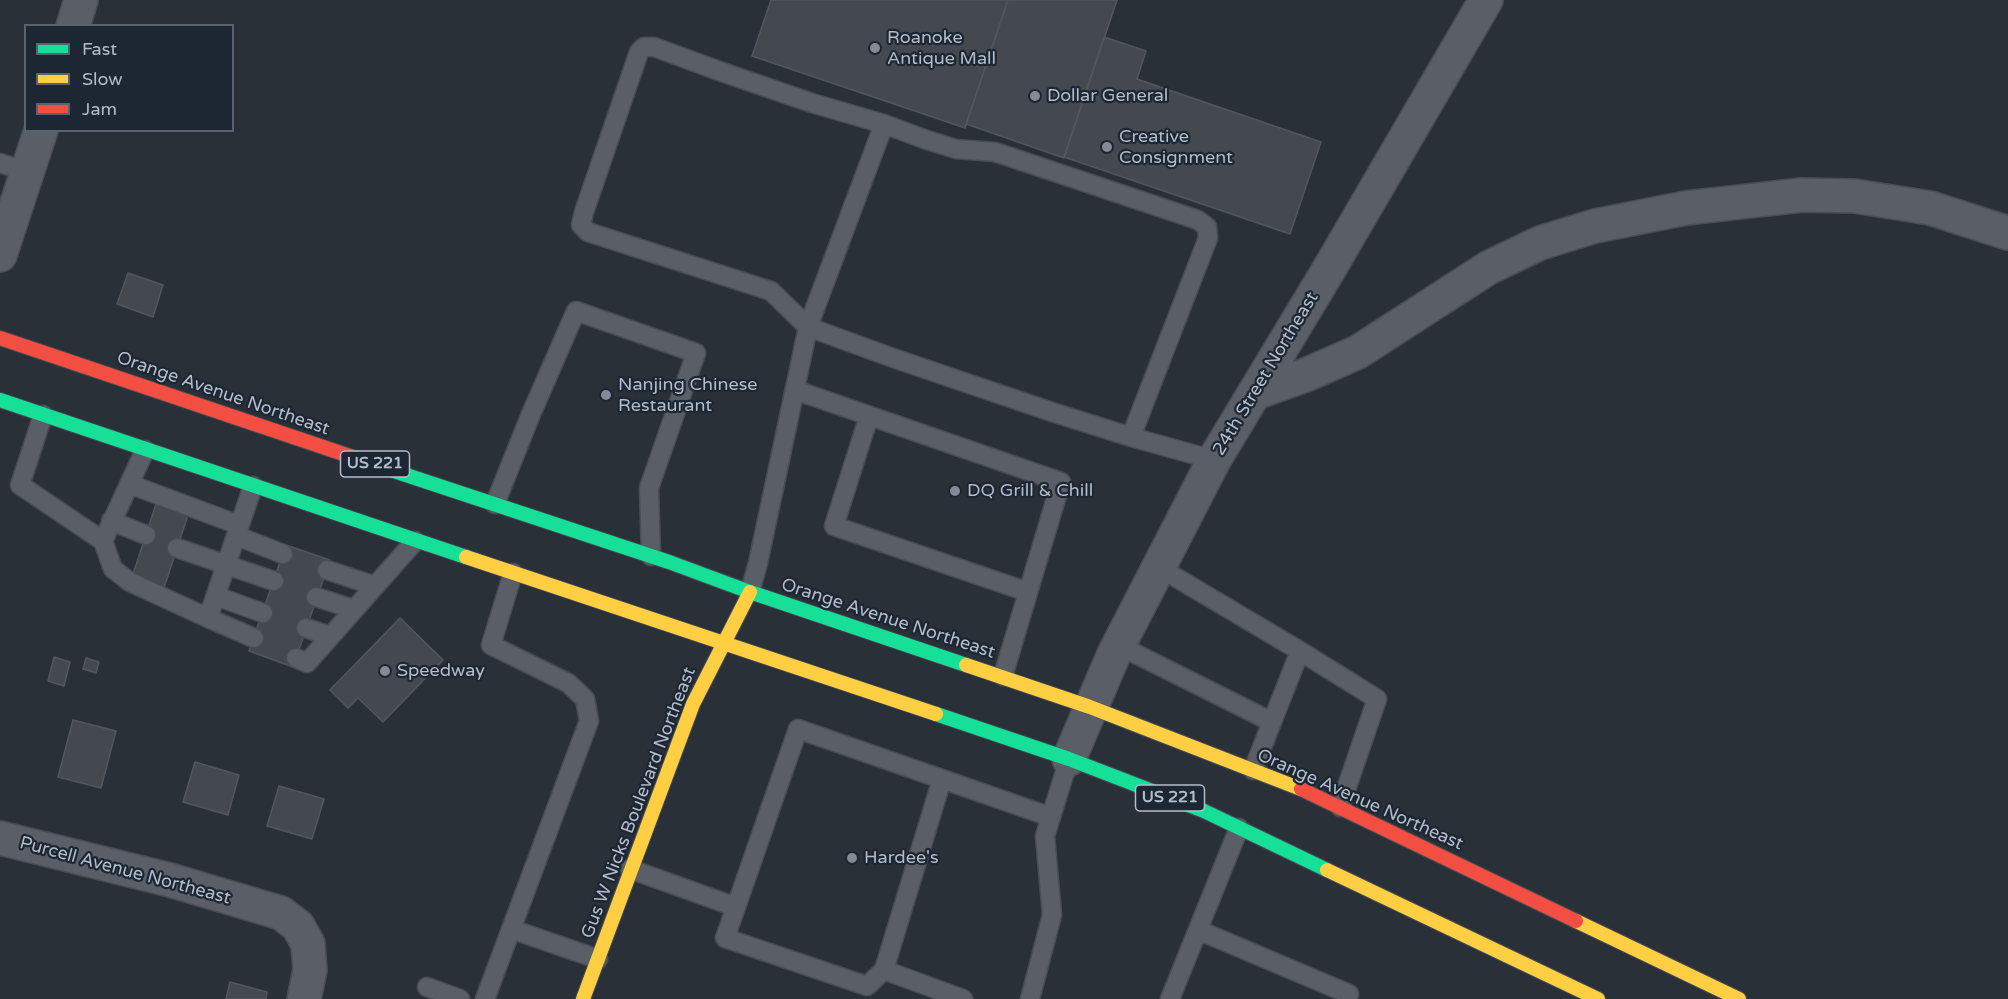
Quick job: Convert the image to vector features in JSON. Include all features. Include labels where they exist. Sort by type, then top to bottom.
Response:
[{"type":"main road","name":"Orange Avenue Northeast","points":[[0,338],[651,556],[750,592],[1090,707],[1304,789],[1739,999]]},
{"type":"main road","name":"US 221","points":[[0,400],[1069,759],[1204,811],[1598,999]]},
{"type":"main road","name":"Gus W Nicks Boulevard Northeast","points":[[583,999],[693,704],[750,592]]},
{"type":"street","points":[[74,24],[81,0]]},
{"type":"street","name":"24th Street Northeast","points":[[1069,759],[1118,645],[1160,568],[1214,460],[1486,0]]},
{"type":"street","points":[[0,255],[14,168],[40,132]]},
{"type":"street","points":[[1255,393],[1308,374],[1358,352],[1488,268],[1540,243],[1595,226],[1686,208],[1813,195],[1854,196],[1930,208],[2008,233]]},
{"type":"street","name":"Purcell Avenue Northeast","points":[[0,838],[170,880],[281,913],[298,926],[308,944],[310,970],[304,999]]},
{"type":"lane","points":[[1131,437],[1208,238],[1207,227],[1198,220],[996,152],[956,149],[884,124],[812,103],[654,47],[644,47],[639,52],[581,225],[588,232],[771,291],[808,327],[1052,412],[1131,437],[1214,460]]},
{"type":"lane","points":[[750,592],[808,327],[884,124]]},
{"type":"lane","points":[[495,504],[576,311],[696,353],[649,488],[651,556]]},
{"type":"lane","points":[[795,390],[1061,482],[1003,676]]},
{"type":"lane","points":[[43,415],[20,485],[102,541],[113,569],[130,582],[254,638]]},
{"type":"lane","points":[[869,416],[834,526],[1028,592]]},
{"type":"lane","points":[[102,541],[146,450]]},
{"type":"lane","points":[[129,484],[238,530],[283,554]]},
{"type":"lane","points":[[208,618],[253,486]]},
{"type":"lane","points":[[111,521],[146,536]]},
{"type":"lane","points":[[296,658],[307,663],[416,541]]},
{"type":"lane","points":[[177,548],[274,581]]},
{"type":"lane","points":[[1160,568],[1377,699],[1340,807]]},
{"type":"lane","points":[[327,570],[375,586]]},
{"type":"lane","points":[[485,999],[589,721],[585,699],[568,683],[491,645],[513,573]]},
{"type":"lane","points":[[216,596],[263,613]]},
{"type":"lane","points":[[316,597],[354,609]]},
{"type":"lane","points":[[306,628],[330,636]]},
{"type":"lane","points":[[1118,645],[1272,722]]},
{"type":"lane","points":[[1253,770],[1300,651]]},
{"type":"lane","points":[[942,779],[884,970],[867,986],[725,938],[798,729],[942,779],[1051,818]]},
{"type":"lane","points":[[1030,999],[1052,915],[1046,836],[1069,759]]},
{"type":"lane","points":[[1170,999],[1239,828]]},
{"type":"lane","points":[[630,869],[736,907]]},
{"type":"lane","points":[[511,929],[597,959]]},
{"type":"lane","points":[[1198,930],[1349,994]]},
{"type":"lane","points":[[884,970],[963,999]]},
{"type":"lane","points":[[427,987],[460,999]]},
{"type":"building","points":[[771,0],[1008,0],[965,128],[752,56]]},
{"type":"building","points":[[1008,0],[1117,0],[1064,158],[966,124]]},
{"type":"building","points":[[1104,37],[1146,51],[1137,79],[1321,142],[1290,234],[1064,157]]},
{"type":"building","points":[[128,273],[163,285],[153,317],[117,304]]},
{"type":"building","points":[[156,504],[188,515],[164,588],[132,577]]},
{"type":"building","points":[[286,545],[330,560],[293,667],[249,651]]},
{"type":"building","points":[[400,618],[443,660],[383,722],[358,698],[348,708],[330,690]]},
{"type":"building","points":[[54,657],[70,662],[64,686],[48,681]]},
{"type":"building","points":[[86,658],[99,662],[96,673],[83,669]]},
{"type":"building","points":[[73,720],[116,731],[101,788],[58,777]]},
{"type":"building","points":[[195,762],[239,775],[228,815],[183,802]]},
{"type":"building","points":[[279,786],[324,799],[312,839],[267,826]]},
{"type":"building","points":[[230,982],[267,992],[266,999],[226,999]]},
{"type":"traffic: fast","points":[[0,400],[466,557]]},
{"type":"traffic: fast","points":[[388,469],[669,562],[750,592],[966,665]]},
{"type":"traffic: fast","points":[[936,714],[1069,759],[1204,811],[1327,870]]},
{"type":"traffic: slow","points":[[466,557],[936,714]]},
{"type":"traffic: slow","points":[[583,999],[693,704],[750,592]]},
{"type":"traffic: slow","points":[[966,665],[1090,707],[1301,789]]},
{"type":"traffic: slow","points":[[1327,870],[1598,999]]},
{"type":"traffic: slow","points":[[1576,921],[1739,999]]},
{"type":"traffic: jam","points":[[0,338],[388,469]]},
{"type":"traffic: jam","points":[[1301,789],[1576,921]]},
{"type":"place","name":"Roanoke Antique Mall","points":[[875,48]]},
{"type":"place","name":"Dollar General","points":[[1035,96]]},
{"type":"place","name":"Creative Consignment","points":[[1107,147]]},
{"type":"place","name":"Nanjing Chinese Restaurant","points":[[606,395]]},
{"type":"place","name":"DQ Grill & Chill","points":[[955,491]]},
{"type":"place","name":"Speedway","points":[[385,671]]},
{"type":"place","name":"Hardee's","points":[[852,858]]}]
